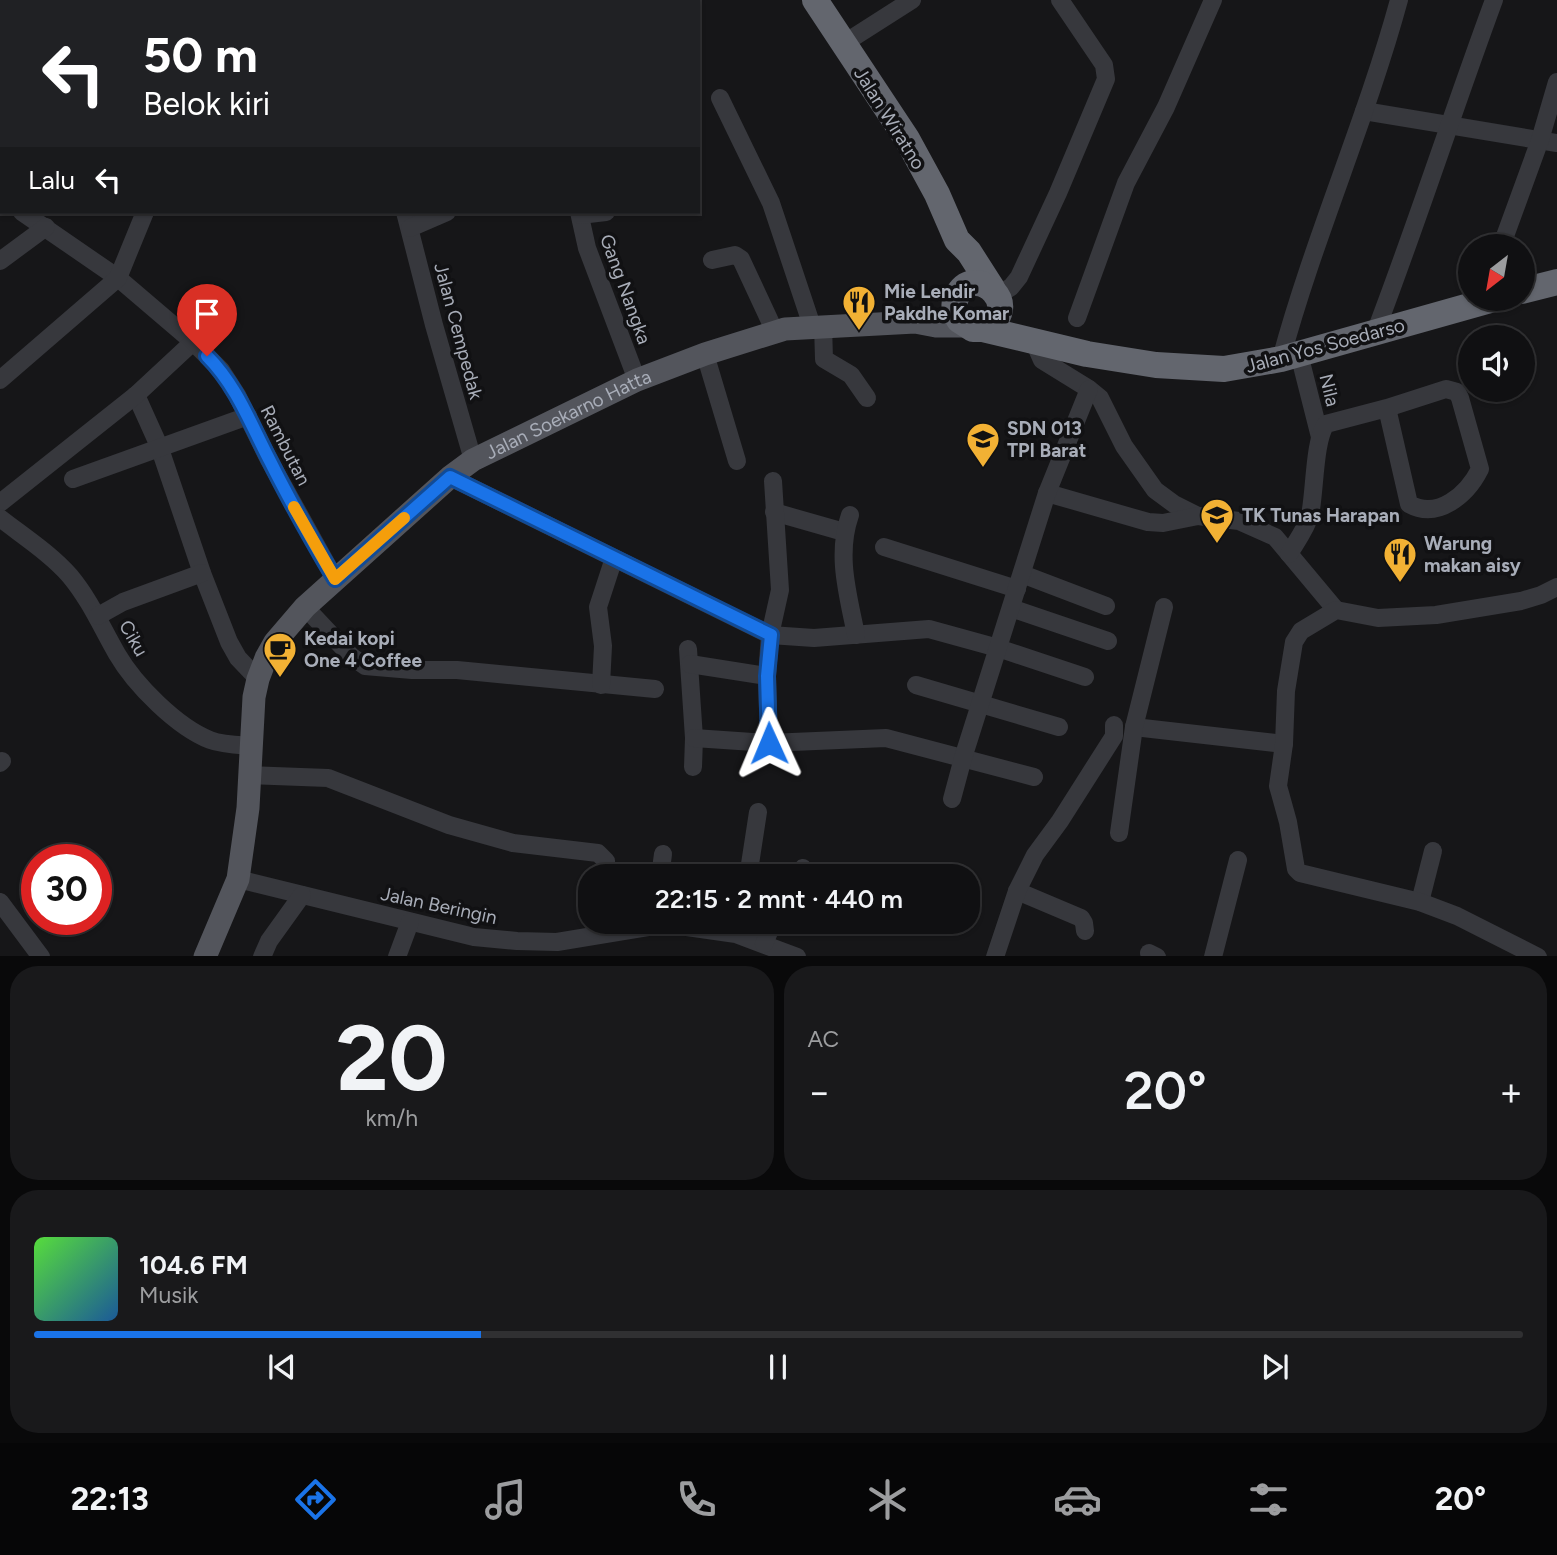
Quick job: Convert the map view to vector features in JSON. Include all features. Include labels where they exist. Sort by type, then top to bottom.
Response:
[{"type":"highway","name":"Jalan Wiratno","points":[[815,0],[907,139],[937,194],[957,240],[969,252],[996,295]]},
{"type":"highway","name":"Jalan Wiratno","points":[[957,240],[955,260],[965,312]]},
{"type":"highway","points":[[1535,288],[1557,282]]},
{"type":"highway","points":[[996,295],[1000,309],[991,325],[965,312],[966,285],[980,283],[996,295],[1034,342]]},
{"type":"highway","name":"Jalan Yos Soedarso","points":[[965,312],[1034,342],[1156,365],[1224,369],[1290,356],[1458,308]]},
{"type":"main road","name":"Jalan Soekarno Hatta","points":[[205,956],[238,879],[253,746],[254,697],[258,679],[275,642],[305,607],[450,477],[474,460],[637,380],[705,354],[775,332],[817,326],[915,322],[936,326],[965,312]]},
{"type":"street","points":[[843,44],[912,0]]},
{"type":"street","points":[[996,295],[1011,287],[1019,277],[1064,181],[1106,79],[1104,65],[1060,0]]},
{"type":"street","points":[[1077,318],[1126,183],[1166,107],[1213,0]]},
{"type":"street","points":[[1290,356],[1314,248],[1364,111],[1399,0]]},
{"type":"street","points":[[1375,333],[1494,0]]},
{"type":"street","points":[[1507,234],[1548,142],[1557,82]]},
{"type":"street","points":[[720,98],[771,203],[817,326],[824,359],[851,375],[867,398]]},
{"type":"street","points":[[1364,111],[1548,142]]},
{"type":"street","name":"Rambutan","points":[[25,214],[118,278],[193,342],[221,370],[248,415],[274,470],[335,579]]},
{"type":"street","points":[[0,380],[118,278],[144,214]]},
{"type":"street","points":[[408,220],[437,214]]},
{"type":"street","name":"Gang Nangka","points":[[579,214],[587,248],[637,380]]},
{"type":"street","name":"Jalan Cempedak","points":[[408,220],[434,325],[474,460]]},
{"type":"street","points":[[0,261],[46,227]]},
{"type":"street","points":[[712,260],[735,255],[741,259],[775,332]]},
{"type":"street","points":[[0,503],[136,395],[193,342]]},
{"type":"street","points":[[1034,342],[1042,360],[1100,398],[1124,446],[1155,490],[1174,504],[1198,516],[1239,521],[1275,537],[1336,610],[1378,618],[1436,615],[1521,601],[1557,587]]},
{"type":"street","points":[[705,354],[737,461]]},
{"type":"street","name":"Nila","points":[[1290,356],[1320,437]]},
{"type":"street","points":[[952,799],[1047,493],[1089,389]]},
{"type":"street","points":[[1290,554],[1309,519],[1320,437],[1326,424],[1446,389],[1457,393],[1480,469],[1467,490],[1442,507],[1427,510],[1409,503],[1387,408]]},
{"type":"street","points":[[136,395],[159,446],[229,642],[238,658],[258,679]]},
{"type":"street","points":[[73,478],[248,415]]},
{"type":"street","points":[[450,477],[771,635],[814,638],[929,629],[998,648],[1085,677]]},
{"type":"street","points":[[769,743],[767,676],[771,635],[780,590],[773,481]]},
{"type":"street","points":[[1047,493],[1148,522],[1174,522],[1198,516]]},
{"type":"street","points":[[774,512],[847,524],[843,566],[856,635]]},
{"type":"street","name":"Ciku","points":[[0,518],[69,576],[98,616],[118,656],[133,677],[174,718],[195,733],[214,741],[253,746]]},
{"type":"street","points":[[884,547],[1106,606]]},
{"type":"street","points":[[601,685],[603,646],[598,607],[614,558]]},
{"type":"street","points":[[98,616],[123,602],[202,572]]},
{"type":"street","points":[[305,607],[351,656],[365,666],[392,670],[457,670],[655,689]]},
{"type":"street","points":[[1119,833],[1135,727],[1164,607]]},
{"type":"street","points":[[1011,608],[1108,641]]},
{"type":"street","points":[[1336,610],[1301,631],[1294,642],[1286,691],[1284,744],[1278,786],[1288,822],[1296,869],[1305,874],[1420,902],[1457,916],[1536,956]]},
{"type":"street","points":[[693,767],[689,656],[767,676]]},
{"type":"street","points":[[916,685],[1059,727]]},
{"type":"street","points":[[995,956],[1017,891],[1035,855],[1114,736],[1114,725]]},
{"type":"street","points":[[1135,727],[1284,744]]},
{"type":"street","points":[[694,738],[769,743],[886,738],[1034,777]]},
{"type":"street","points":[[250,775],[328,778],[449,825],[513,843],[598,853],[606,861],[605,864]]},
{"type":"street","points":[[750,864],[758,812]]},
{"type":"street","points":[[1420,902],[1433,850]]},
{"type":"street","points":[[662,864],[663,854]]},
{"type":"street","points":[[1213,956],[1238,860]]},
{"type":"street","name":"Jalan Beringin","points":[[238,879],[474,937],[557,942],[600,934]]},
{"type":"street","points":[[1017,891],[1080,918],[1084,923],[1084,931]]},
{"type":"street","points":[[262,956],[269,941],[302,895]]},
{"type":"street","points":[[0,902],[40,956]]},
{"type":"street","points":[[397,956],[410,922]]},
{"type":"street","name":"Jalan Beringin","points":[[748,934],[795,956]]},
{"type":"street","points":[[765,944],[769,934]]},
{"type":"slow traffic","points":[[294,507],[335,579],[404,518]]},
{"type":"place","name":"Mie Lendir Pakdhe Komar","points":[[859,332]]},
{"type":"place","name":"SDN 013 TPI Barat","points":[[983,469]]},
{"type":"place","name":"TK Tunas Harapan","points":[[1217,545]]},
{"type":"place","name":"Warung makan aisy","points":[[1400,584]]},
{"type":"place","name":"Kedai kopi One 4 Coffee","points":[[280,679]]},
{"type":"route","points":[[207,356],[221,370],[237,395],[302,522],[335,579],[450,477],[771,635],[767,676],[769,743]]}]
